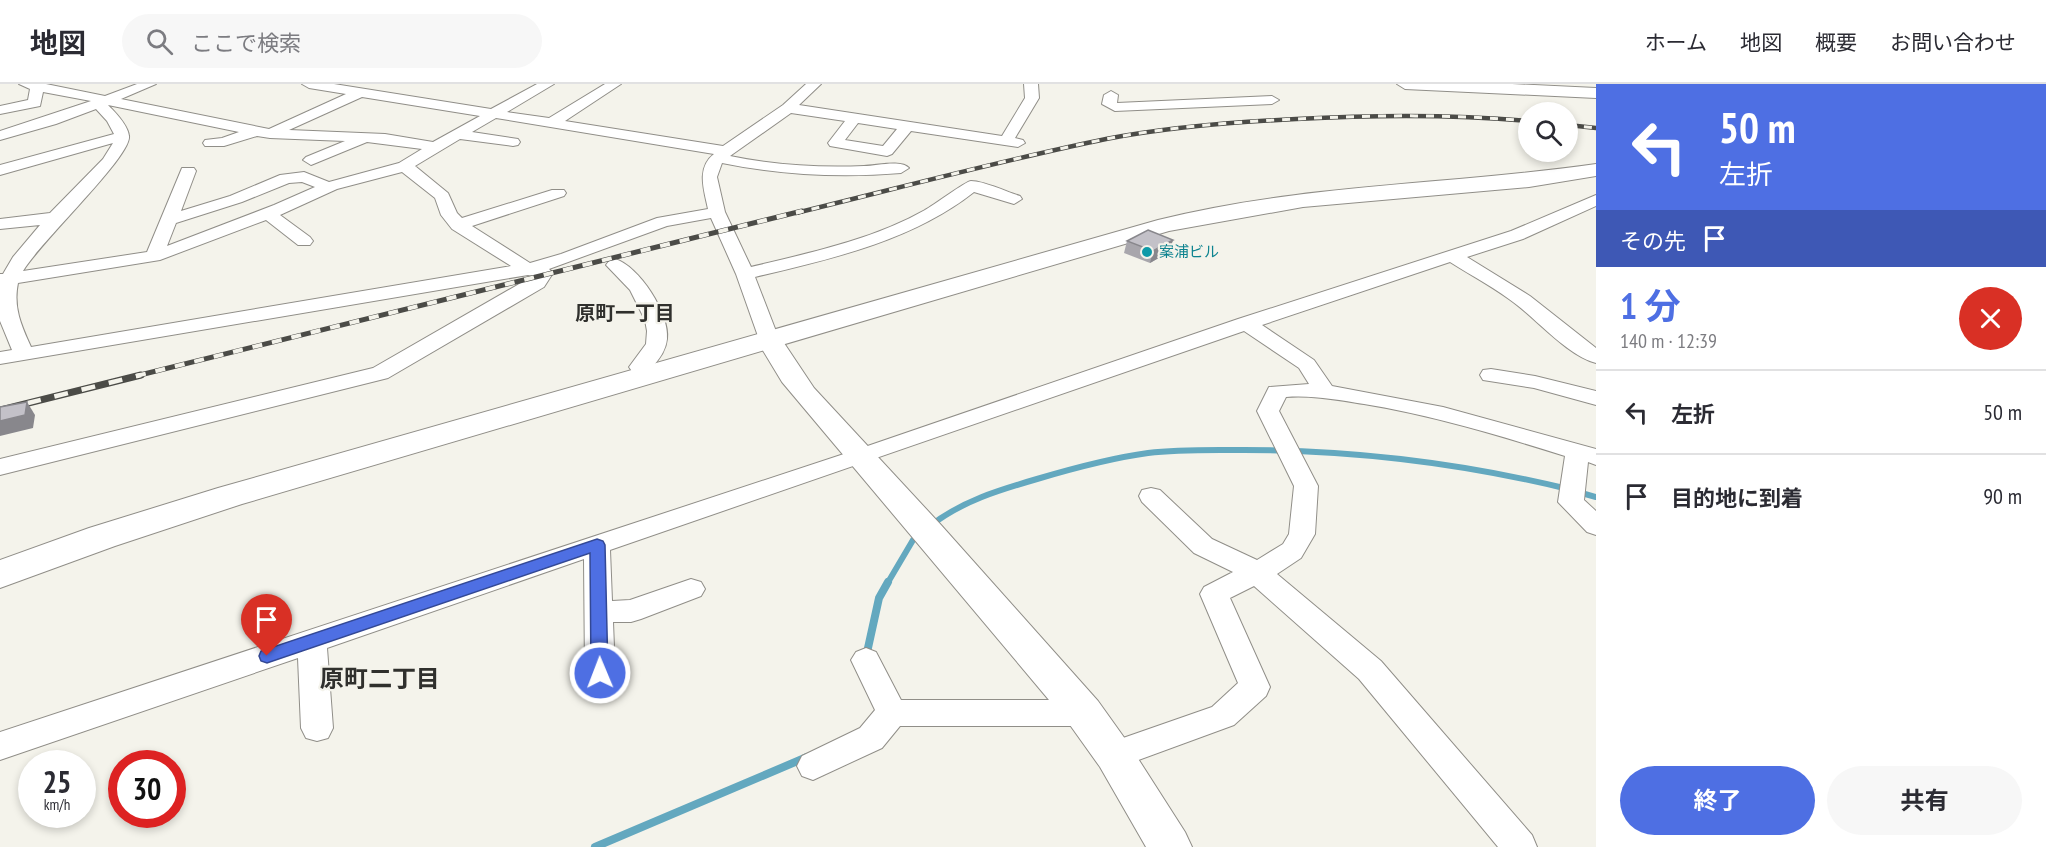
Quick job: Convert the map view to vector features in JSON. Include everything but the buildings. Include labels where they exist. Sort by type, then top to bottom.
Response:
[{"type":"main road","points":[[0,574],[102,537],[230,496],[1166,225],[1303,200],[1529,180],[1596,170]]},
{"type":"street","points":[[0,136],[32,128],[149,84]]},
{"type":"street","points":[[309,84],[552,123],[722,155],[763,166],[830,170],[902,168]]},
{"type":"street","points":[[210,143],[224,142],[263,132],[378,84]]},
{"type":"street","points":[[5,280],[154,256],[268,214],[328,187],[405,166],[434,147],[547,84]]},
{"type":"street","points":[[552,123],[614,84]]},
{"type":"street","points":[[788,108],[1012,142],[1032,98],[1031,84]]},
{"type":"street","points":[[1110,95],[1109,104],[1115,107],[1275,103],[1263,84]]},
{"type":"street","points":[[1406,84],[1596,93]]},
{"type":"street","points":[[0,110],[35,103],[31,85],[102,102],[263,132],[385,138],[434,147]]},
{"type":"street","points":[[793,86],[812,86]]},
{"type":"street","points":[[812,86],[788,108],[722,155],[711,167],[709,177],[717,212],[745,274],[769,339],[795,382],[818,410],[861,456],[1084,713],[1114,755],[1170,847]]},
{"type":"street","points":[[24,354],[8,313],[5,280],[56,219],[115,155],[120,146],[122,136],[102,102]]},
{"type":"street","points":[[855,118],[834,144],[887,151],[907,126]]},
{"type":"street","points":[[457,134],[513,142]]},
{"type":"street","points":[[268,149],[300,135]]},
{"type":"street","points":[[0,170],[122,136]]},
{"type":"street","points":[[311,160],[365,137]]},
{"type":"street","points":[[0,467],[380,372],[537,283],[544,273],[528,268],[472,236],[449,215],[442,196],[405,166]]},
{"type":"street","points":[[154,256],[188,171]]},
{"type":"street","points":[[168,219],[236,199],[286,178],[304,177],[328,187]]},
{"type":"street","points":[[745,274],[811,257],[886,233],[938,210],[962,196],[972,186],[1014,200]]},
{"type":"street","points":[[458,225],[558,193]]},
{"type":"street","points":[[0,746],[861,456],[1245,323],[1517,235],[1596,200]]},
{"type":"street","points":[[0,358],[528,268],[567,258],[663,222],[717,212]]},
{"type":"street","points":[[1569,213],[1596,221]]},
{"type":"street","points":[[268,214],[304,241]]},
{"type":"street","points":[[0,224],[56,219]]},
{"type":"street","points":[[1451,255],[1523,300],[1567,337],[1596,357]]},
{"type":"street","points":[[0,260],[22,258]]},
{"type":"street","points":[[615,265],[647,297],[656,327],[658,338],[649,359],[640,367],[646,375]]},
{"type":"street","points":[[1245,323],[1307,364],[1313,370],[1323,391]]},
{"type":"street","points":[[1491,375],[1535,382],[1596,398]]},
{"type":"street","points":[[1114,755],[1223,716],[1255,687],[1214,594],[1255,571],[1273,564],[1292,551],[1302,534],[1306,486],[1268,411],[1277,392],[1323,391],[1392,401],[1476,422],[1586,455],[1571,502],[1596,526]]},
{"type":"street","points":[[1151,496],[1203,546],[1255,571],[1370,670],[1520,847]]},
{"type":"street","points":[[597,545],[600,673]]},
{"type":"street","points":[[598,612],[631,611],[691,589]]},
{"type":"street","points":[[312,641],[318,729]]},
{"type":"street","points":[[866,660],[892,713]]},
{"type":"street","points":[[813,766],[871,738],[892,713],[1084,713]]},
{"type":"waterway","points":[[930,526],[968,503],[1009,487],[1106,461],[1172,451],[1285,451],[1367,455],[1447,465],[1568,489]]},
{"type":"waterway","points":[[1578,492],[1596,497]]},
{"type":"waterway","points":[[887,584],[913,540],[920,534]]},
{"type":"waterway","points":[[866,657],[879,598],[888,582]]},
{"type":"waterway","points":[[595,847],[807,757]]},
{"type":"railway","points":[[796,213],[1067,147],[1177,128],[1272,120],[1383,116],[1441,116],[1518,120]]},
{"type":"railway","points":[[1578,126],[1596,128]]},
{"type":"railway","points":[[136,376],[802,211]]},
{"type":"railway","points":[[0,410],[141,375]]},
{"type":"place","name":"案浦ビル","points":[[1147,252]]},
{"type":"district","name":"原町一丁目","points":[[625,313]]},
{"type":"district","name":"原町二丁目","points":[[380,679]]},
{"type":"route","points":[[267,656],[597,545],[600,673]]}]
